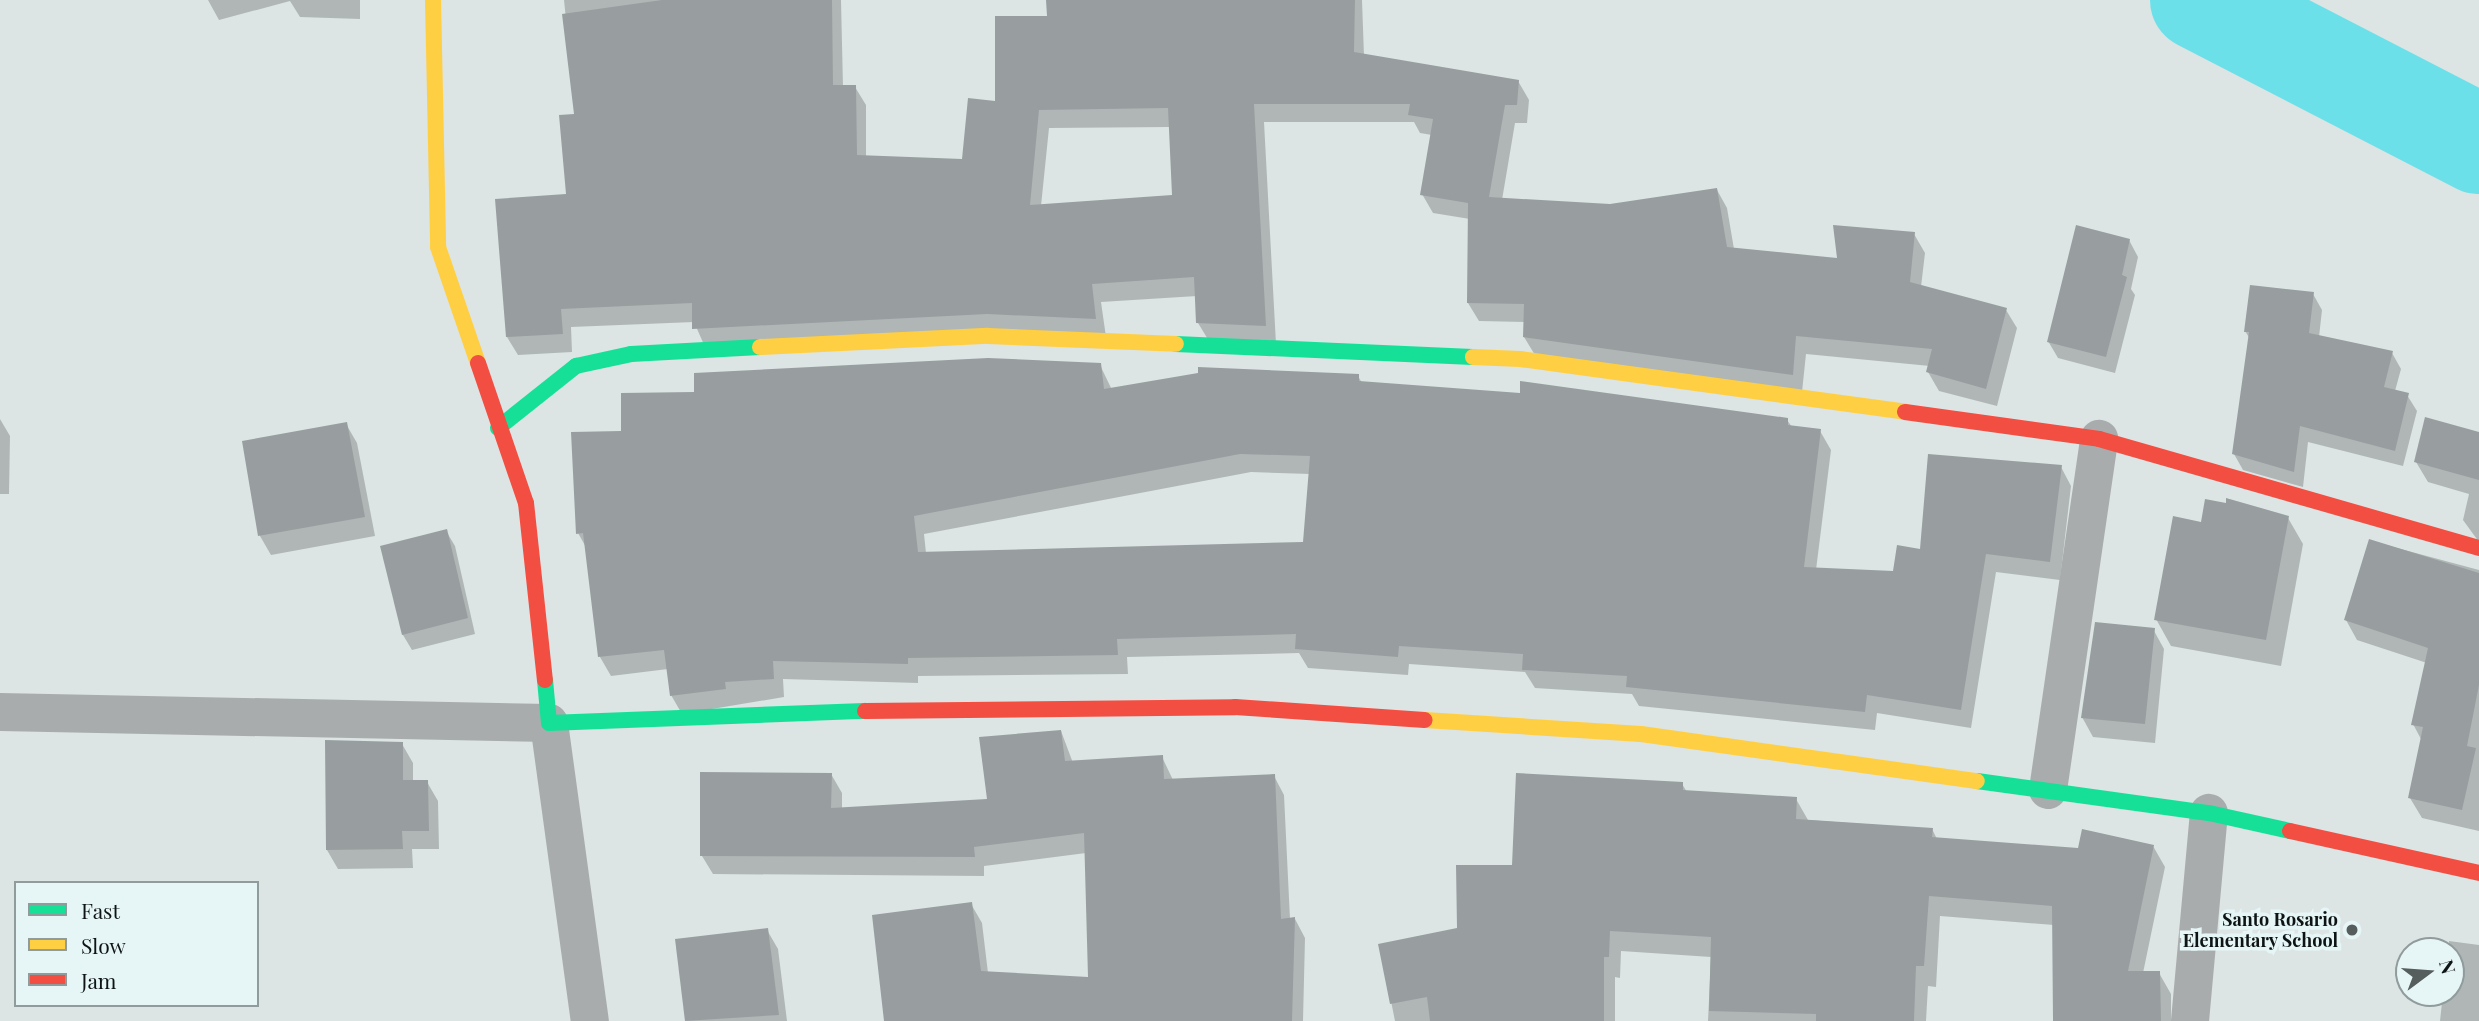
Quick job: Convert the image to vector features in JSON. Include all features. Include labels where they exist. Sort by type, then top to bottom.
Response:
[{"type":"street","points":[[433,0],[438,247],[526,503],[549,723],[590,1021]]},
{"type":"street","points":[[498,428],[576,366],[631,354],[988,336],[1520,359],[2099,439],[2479,548]]},
{"type":"street","points":[[2048,790],[2099,439]]},
{"type":"street","points":[[0,712],[549,723],[960,708],[1235,707],[1641,734],[2209,813],[2479,873]]},
{"type":"street","points":[[2190,1021],[2209,813]]},
{"type":"building","points":[[662,0],[832,0],[833,85],[856,85],[857,155],[962,159],[968,98],[995,101],[995,16],[1047,16],[1046,0],[1355,0],[1354,52],[1519,80],[1517,105],[1505,105],[1489,197],[1610,204],[1717,188],[1727,247],[1837,258],[1833,225],[1915,232],[1910,282],[2007,308],[1986,389],[1926,372],[1932,349],[1796,336],[1793,375],[1523,337],[1524,304],[1467,303],[1468,203],[1420,195],[1433,119],[1408,115],[1410,104],[1254,104],[1266,326],[1196,323],[1194,277],[1092,284],[1096,319],[987,314],[692,329],[692,303],[561,309],[563,334],[506,337],[495,199],[566,194],[559,115],[574,114],[562,14]],"holes":[[[1168,108],[1172,195],[1030,205],[1039,110]]]},
{"type":"building","points":[[2076,225],[2130,239],[2122,275],[2127,277],[2106,357],[2047,342]]},
{"type":"building","points":[[2250,285],[2314,292],[2309,333],[2393,351],[2384,387],[2409,393],[2395,451],[2300,426],[2294,472],[2232,454],[2249,332],[2244,332]]},
{"type":"building","points":[[988,358],[1101,363],[1104,389],[1198,373],[1198,367],[1359,374],[1359,381],[1520,393],[1520,381],[1788,418],[1788,425],[1821,429],[1804,567],[1893,571],[1897,545],[1920,549],[1928,454],[2062,465],[2050,562],[1986,554],[1961,710],[1867,695],[1865,712],[1626,687],[1627,676],[1522,670],[1523,654],[1399,646],[1398,657],[1295,649],[1296,634],[1117,639],[1118,655],[908,658],[908,664],[773,661],[774,679],[725,682],[726,689],[670,696],[664,650],[598,657],[583,533],[576,534],[571,432],[621,431],[621,393],[694,392],[694,373]],"holes":[[[1240,454],[1310,456],[1303,542],[918,552],[914,516]]]},
{"type":"building","points":[[2425,417],[2479,432],[2479,480],[2414,462]]},
{"type":"building","points":[[347,422],[365,517],[258,536],[242,441]]},
{"type":"building","points":[[2226,498],[2289,516],[2266,640],[2154,620],[2173,516],[2201,522],[2205,499],[2226,503]]},
{"type":"building","points":[[447,529],[468,618],[402,635],[380,546]]},
{"type":"building","points":[[2369,539],[2479,573],[2479,685],[2467,746],[2476,748],[2462,810],[2408,798],[2423,727],[2411,725],[2428,648],[2344,620]]},
{"type":"building","points":[[2095,622],[2155,628],[2145,724],[2081,718]]},
{"type":"building","points":[[1061,730],[1065,761],[1163,755],[1164,779],[1275,774],[1281,919],[1295,917],[1292,1021],[884,1021],[872,915],[972,902],[981,971],[1088,977],[1084,833],[974,847],[975,857],[700,856],[700,772],[832,773],[831,808],[987,799],[979,737]]},
{"type":"building","points":[[325,740],[403,742],[403,780],[428,780],[429,831],[402,831],[403,849],[326,850]]},
{"type":"building","points":[[1516,773],[1683,782],[1683,790],[1797,797],[1796,819],[1933,828],[1932,837],[2078,848],[2082,829],[2154,845],[2128,971],[2160,971],[2161,1021],[2053,1021],[2052,906],[1929,896],[1924,966],[1916,966],[1914,1021],[1816,1021],[1816,1014],[1709,1011],[1711,937],[1610,931],[1609,957],[1604,957],[1604,1021],[1430,1021],[1427,997],[1390,1004],[1378,944],[1457,928],[1456,865],[1512,865]]},
{"type":"building","points":[[768,928],[779,1015],[685,1021],[675,939]]},
{"type":"waterway","points":[[2200,0],[2479,144]]},
{"type":"traffic: fast","points":[[1176,344],[1473,357]]},
{"type":"traffic: fast","points":[[498,428],[576,366],[631,354],[760,347]]},
{"type":"traffic: fast","points":[[545,680],[549,723],[865,711]]},
{"type":"traffic: fast","points":[[1977,781],[2209,813],[2290,831]]},
{"type":"traffic: slow","points":[[433,0],[438,247],[478,363]]},
{"type":"traffic: slow","points":[[760,347],[988,336],[1176,344]]},
{"type":"traffic: slow","points":[[1473,357],[1520,359],[1905,412]]},
{"type":"traffic: slow","points":[[1425,720],[1641,734],[1977,781]]},
{"type":"traffic: jam","points":[[478,363],[526,503],[545,680]]},
{"type":"traffic: jam","points":[[1905,412],[2099,439],[2479,548]]},
{"type":"traffic: jam","points":[[865,711],[1235,707],[1425,720]]},
{"type":"traffic: jam","points":[[2290,831],[2479,873]]},
{"type":"place","name":"Santo Rosario Elementary School","points":[[2352,930]]}]
